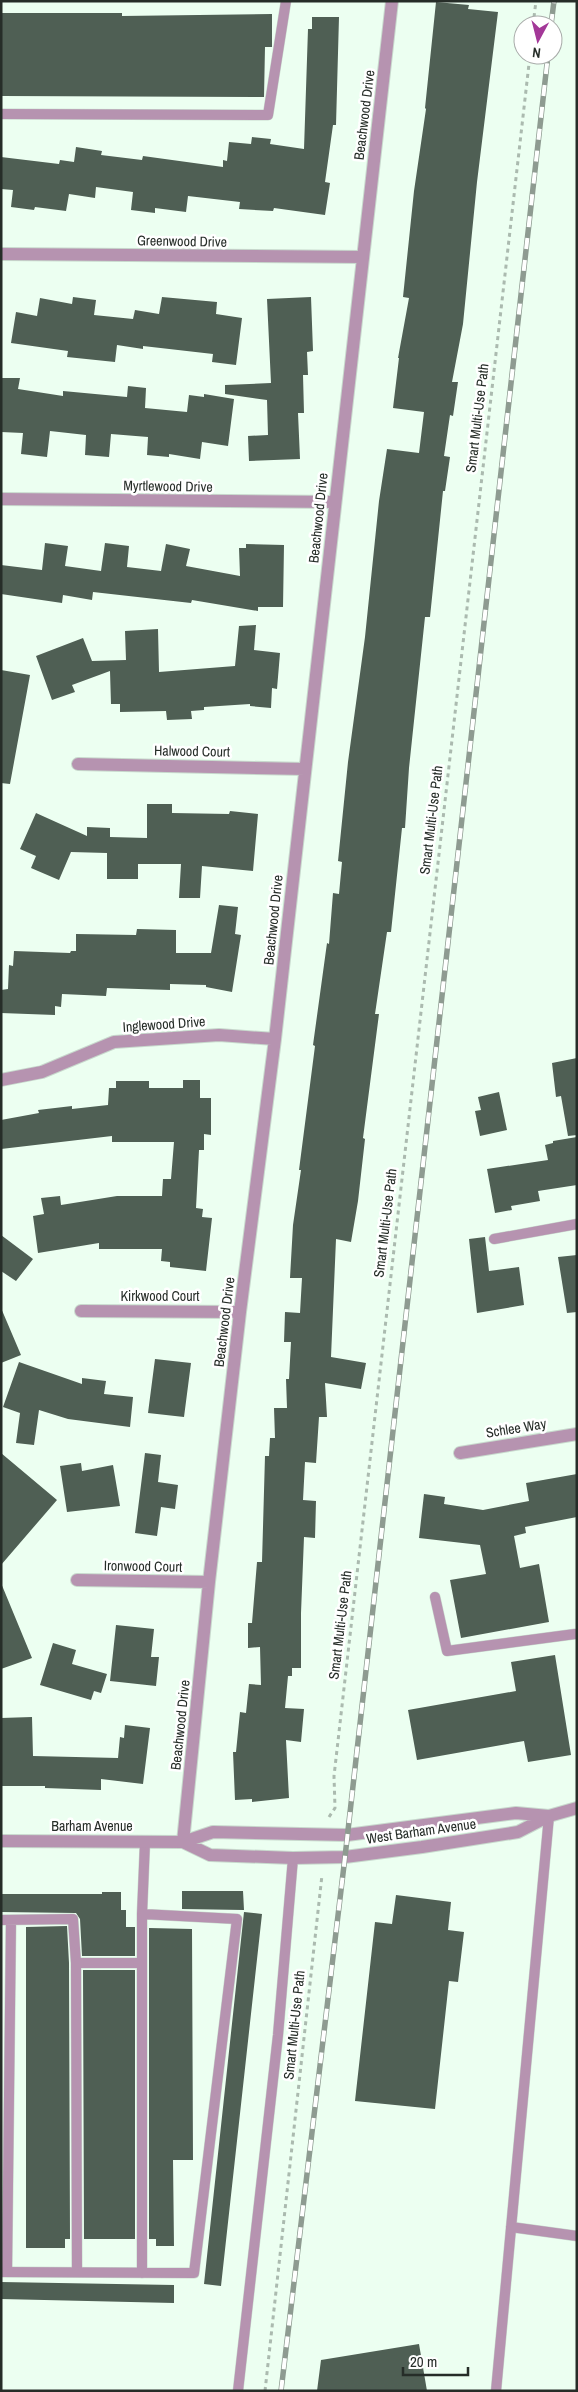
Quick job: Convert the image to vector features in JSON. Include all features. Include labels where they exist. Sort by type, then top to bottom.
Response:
[{"type":"street","name":"Beachwood Drive","points":[[183,1842],[209,1582],[240,1312],[275,1039],[392,1]]},
{"type":"street","name":"Greenwood Drive","points":[[1,254],[363,257]]},
{"type":"street","name":"Myrtlewood Drive","points":[[1,498],[335,502]]},
{"type":"street","name":"Halwood Court","points":[[78,764],[305,769]]},
{"type":"street","name":"Inglewood Drive","points":[[1,1080],[42,1072],[114,1042],[219,1035],[275,1039]]},
{"type":"street","name":"Kirkwood Court","points":[[81,1311],[240,1312]]},
{"type":"street","name":"Schlee Way","points":[[460,1453],[577,1434]]},
{"type":"street","name":"Ironwood Court","points":[[77,1580],[209,1582]]},
{"type":"street","name":"West Barham Avenue","points":[[293,1858],[324,1858],[422,1847],[518,1832],[549,1816],[577,1808]]},
{"type":"street","name":"West Barham Avenue","points":[[293,1836],[396,1830],[516,1814],[549,1816]]},
{"type":"street","name":"Barham Avenue","points":[[1,1841],[183,1842],[213,1832],[293,1836]]},
{"type":"street","name":"Barham Avenue","points":[[183,1842],[210,1855],[293,1858]]},
{"type":"lane","points":[[1,114],[268,115],[286,1]]},
{"type":"lane","points":[[494,1239],[577,1224]]},
{"type":"lane","points":[[436,1597],[447,1651],[576,1637]]},
{"type":"lane","points":[[496,2391],[549,1816]]},
{"type":"lane","points":[[142,2273],[142,1914],[145,1842]]},
{"type":"lane","points":[[238,2391],[261,2200],[293,1858]]},
{"type":"lane","points":[[77,2272],[76,1963],[74,1919],[6,1920],[4,2272],[194,2273],[237,1919],[142,1914]]},
{"type":"lane","points":[[76,1963],[142,1963]]},
{"type":"lane","points":[[511,2227],[577,2236]]},
{"type":"path","points":[[534,15],[536,1]]},
{"type":"path","name":"Smart Multi-Use Path","points":[[324,1835],[325,1825],[335,1808],[334,1776],[529,65]]},
{"type":"path","name":"Smart Multi-Use Path","points":[[265,2391],[324,1858]]},
{"type":"building","points":[[436,2],[469,5],[468,9],[498,12],[477,182],[463,324],[452,382],[458,382],[453,416],[450,415],[444,456],[450,457],[445,491],[443,491],[430,617],[425,617],[409,768],[405,828],[402,828],[391,932],[387,932],[375,1014],[379,1014],[363,1138],[365,1139],[358,1201],[351,1242],[336,1239],[331,1357],[366,1363],[361,1389],[325,1383],[327,1417],[319,1417],[316,1463],[305,1462],[303,1500],[316,1501],[315,1538],[304,1537],[301,1668],[292,1668],[292,1676],[288,1676],[285,1708],[304,1709],[301,1742],[286,1740],[289,1798],[252,1802],[252,1799],[235,1800],[233,1752],[236,1752],[240,1712],[246,1713],[249,1684],[261,1685],[260,1647],[248,1648],[248,1623],[252,1623],[257,1562],[262,1562],[265,1456],[269,1456],[270,1438],[275,1438],[274,1408],[287,1408],[286,1379],[289,1379],[291,1342],[284,1342],[285,1312],[300,1313],[302,1278],[290,1278],[293,1225],[315,1046],[313,1045],[327,943],[329,944],[333,893],[339,894],[342,862],[338,861],[348,762],[365,637],[379,501],[387,449],[419,453],[424,412],[393,408],[398,358],[409,298],[403,297],[414,191],[426,109]]},
{"type":"building","points":[[1,13],[122,13],[122,16],[272,14],[272,47],[265,47],[264,97],[1,96]]},
{"type":"building","points":[[312,17],[339,17],[336,125],[333,125],[325,182],[330,183],[325,215],[274,208],[273,211],[239,209],[240,202],[188,196],[186,212],[155,208],[155,213],[131,210],[133,192],[96,187],[95,198],[69,194],[66,211],[35,207],[34,210],[11,207],[13,190],[1,189],[1,157],[59,164],[60,160],[74,162],[76,147],[102,151],[101,155],[142,160],[143,156],[223,167],[223,160],[227,161],[229,142],[251,144],[252,137],[271,139],[270,144],[304,149],[308,29],[312,29]]},
{"type":"building","points":[[73,297],[96,300],[94,315],[133,319],[135,310],[159,314],[162,297],[217,302],[216,314],[242,318],[236,365],[212,362],[213,354],[143,346],[143,349],[117,345],[115,362],[67,357],[68,351],[11,343],[16,312],[37,316],[40,298],[72,304]]},
{"type":"building","points":[[311,297],[313,351],[307,352],[308,375],[303,375],[304,413],[298,413],[300,459],[249,461],[248,436],[268,435],[267,400],[225,394],[225,385],[271,383],[267,299]]},
{"type":"building","points":[[1,378],[20,378],[18,389],[63,396],[63,391],[127,397],[128,386],[146,388],[145,408],[187,412],[189,395],[204,397],[204,394],[234,399],[228,446],[202,442],[200,459],[169,454],[169,457],[147,455],[148,437],[111,434],[109,457],[85,455],[86,435],[50,431],[47,457],[21,454],[23,433],[1,432]]},
{"type":"building","points":[[45,543],[68,546],[65,566],[101,571],[105,543],[129,546],[127,567],[161,571],[166,544],[190,549],[186,566],[240,576],[239,548],[246,548],[246,544],[284,545],[283,607],[258,607],[258,611],[192,600],[191,603],[93,592],[92,600],[63,595],[62,603],[1,594],[1,565],[42,570]]},
{"type":"building","points":[[256,625],[254,650],[280,653],[277,689],[272,688],[271,708],[250,706],[250,704],[204,707],[204,710],[191,711],[192,719],[167,720],[166,711],[120,712],[120,704],[111,704],[110,671],[72,685],[75,692],[52,700],[36,656],[83,638],[92,661],[126,660],[125,631],[158,629],[159,672],[235,666],[239,626]]},
{"type":"building","points":[[1,670],[30,675],[10,784],[1,783]]},
{"type":"building","points":[[147,804],[172,804],[172,813],[229,814],[230,811],[258,814],[253,871],[202,866],[200,898],[179,898],[181,864],[138,864],[138,879],[107,879],[107,853],[71,852],[59,880],[31,868],[36,856],[20,849],[36,813],[87,836],[87,827],[110,828],[110,837],[147,838]]},
{"type":"building","points":[[219,905],[238,907],[235,934],[241,935],[232,992],[206,987],[206,985],[170,984],[170,990],[107,988],[106,996],[62,994],[61,1007],[55,1006],[55,1015],[1,1013],[1,990],[8,989],[9,965],[13,966],[14,951],[70,953],[71,951],[76,951],[76,934],[136,935],[137,929],[176,930],[176,953],[211,953]]},
{"type":"building","points":[[577,1058],[577,1135],[568,1136],[561,1096],[556,1097],[552,1063]]},
{"type":"building","points":[[183,1080],[200,1080],[200,1098],[211,1098],[211,1135],[204,1134],[204,1150],[199,1150],[196,1208],[203,1209],[202,1217],[212,1218],[206,1271],[170,1267],[170,1262],[161,1261],[162,1249],[99,1249],[99,1243],[38,1253],[33,1216],[44,1214],[41,1198],[60,1196],[61,1205],[117,1196],[162,1196],[163,1179],[171,1179],[174,1142],[112,1142],[112,1136],[1,1149],[1,1120],[39,1113],[38,1110],[72,1106],[72,1109],[108,1105],[109,1088],[116,1088],[116,1081],[149,1081],[149,1088],[183,1088]]},
{"type":"building","points":[[499,1092],[507,1130],[480,1136],[475,1111],[481,1110],[478,1097]]},
{"type":"building","points":[[577,1137],[577,1185],[538,1191],[540,1201],[511,1206],[512,1210],[495,1213],[487,1169],[548,1160],[545,1145],[553,1143],[553,1141]]},
{"type":"building","points":[[1,1235],[33,1259],[16,1281],[1,1271]]},
{"type":"building","points":[[485,1237],[489,1271],[519,1267],[524,1305],[477,1313],[469,1239]]},
{"type":"building","points":[[577,1255],[577,1312],[567,1313],[558,1257]]},
{"type":"building","points":[[1,1308],[21,1355],[1,1363]]},
{"type":"building","points":[[155,1359],[191,1363],[184,1417],[148,1413]]},
{"type":"building","points":[[19,1362],[82,1384],[82,1378],[106,1381],[104,1394],[133,1397],[130,1427],[68,1419],[39,1410],[34,1445],[16,1443],[20,1413],[3,1407]]},
{"type":"building","points":[[1,1453],[57,1500],[1,1565]]},
{"type":"building","points":[[145,1453],[161,1455],[158,1482],[178,1485],[175,1509],[161,1507],[157,1536],[135,1533]]},
{"type":"building","points":[[81,1463],[82,1471],[113,1465],[120,1506],[67,1512],[60,1466]]},
{"type":"building","points":[[577,1474],[577,1517],[525,1527],[526,1533],[514,1536],[520,1568],[539,1564],[549,1622],[461,1638],[450,1580],[486,1574],[480,1545],[419,1538],[424,1494],[445,1497],[444,1504],[483,1510],[529,1501],[526,1483]]},
{"type":"building","points":[[1,1583],[32,1658],[1,1669]]},
{"type":"building","points":[[116,1625],[154,1629],[151,1657],[159,1657],[156,1686],[110,1681]]},
{"type":"building","points":[[53,1643],[76,1650],[72,1664],[107,1674],[101,1693],[94,1691],[91,1700],[40,1685]]},
{"type":"building","points":[[555,1655],[571,1755],[528,1762],[524,1741],[417,1760],[408,1710],[516,1691],[511,1662]]},
{"type":"building","points":[[32,1717],[33,1756],[118,1758],[120,1737],[124,1738],[125,1725],[150,1728],[143,1784],[101,1779],[101,1790],[45,1788],[45,1786],[1,1786],[1,1718]]},
{"type":"building","points":[[182,1891],[243,1891],[244,1910],[182,1909]]},
{"type":"building","points":[[102,1892],[121,1892],[121,1910],[126,1910],[126,1927],[135,1927],[135,1956],[82,1956],[80,1919],[76,1913],[1,1912],[1,1894],[102,1894]]},
{"type":"building","points":[[396,1895],[451,1902],[448,1930],[464,1932],[458,1982],[449,1981],[435,2109],[355,2101],[375,1922],[392,1924]]},
{"type":"building","points":[[244,1912],[262,1914],[221,2286],[204,2284]]},
{"type":"building","points":[[67,1926],[69,1963],[70,2239],[65,2239],[65,2248],[26,2248],[26,1927]]},
{"type":"building","points":[[149,1928],[192,1929],[193,2160],[173,2160],[174,2246],[156,2246],[156,2239],[149,2239]]},
{"type":"building","points":[[83,1970],[135,1970],[135,2239],[84,2239]]},
{"type":"building","points":[[1,2282],[174,2285],[174,2303],[1,2299]]},
{"type":"building","points":[[419,2344],[427,2391],[317,2391],[321,2360]]},
{"type":"railway","points":[[552,15],[554,1]]},
{"type":"railway","points":[[281,2391],[345,1857],[547,65]]}]
